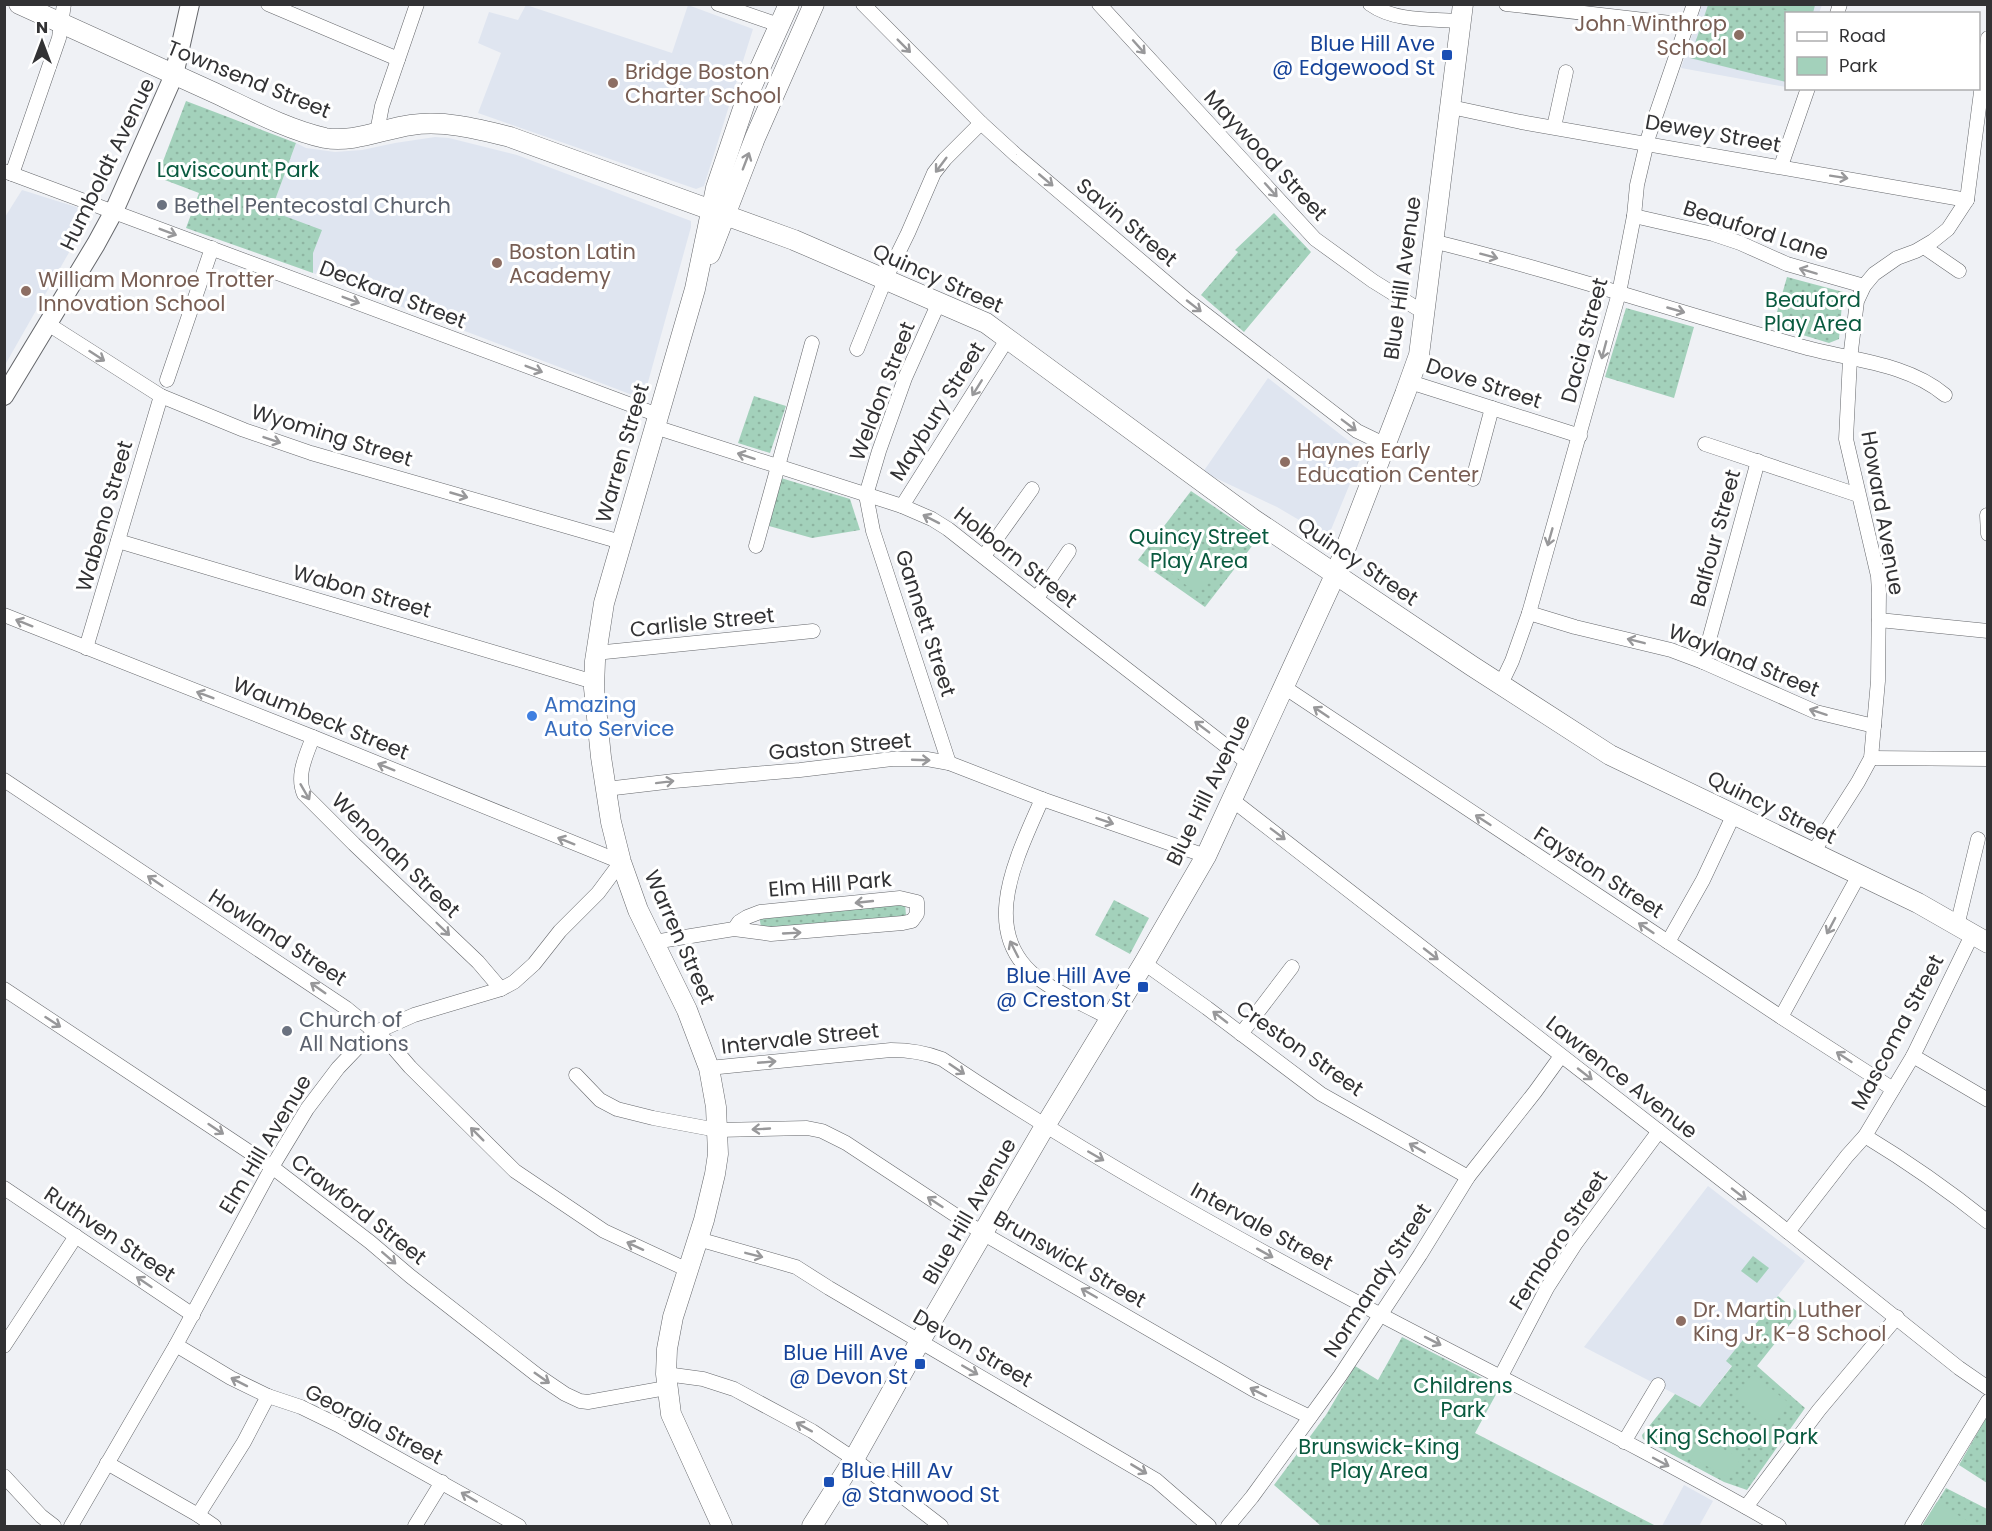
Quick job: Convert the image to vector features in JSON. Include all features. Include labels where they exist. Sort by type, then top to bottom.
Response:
[{"type":"main road","name":"Townsend Street","points":[[19,4],[62,14],[174,75],[313,135],[328,138],[351,138],[429,124],[478,129],[533,145],[718,214]]},
{"type":"main road","name":"Warren Street","points":[[722,1527],[671,1414],[666,1381],[667,1349],[673,1317],[698,1239],[718,1154],[716,1107],[709,1068],[687,1010],[638,910],[621,862],[606,789],[594,681],[595,653],[604,603],[718,214],[747,97],[789,4]]},
{"type":"main road","name":"Warren Street","points":[[718,214],[755,138],[814,4]]},
{"type":"main road","name":"Blue Hill Avenue","points":[[812,1527],[1206,856],[1336,573],[1419,355],[1462,13]]},
{"type":"main road","name":"Quincy Street","points":[[718,214],[794,240],[986,323],[1200,481],[1386,608],[1610,755],[1917,903],[1972,935]]},
{"type":"street","name":"Humboldt Avenue","points":[[4,396],[114,211],[174,75],[190,4]]},
{"type":"street","points":[[268,4],[398,59]]},
{"type":"street","points":[[376,132],[382,106],[417,4]]},
{"type":"street","points":[[718,4],[779,25]]},
{"type":"street","name":"Savin Street","points":[[863,4],[981,123],[1187,300],[1357,431],[1386,445]]},
{"type":"street","name":"Maywood Street","points":[[1099,4],[1315,239],[1373,281],[1423,312]]},
{"type":"street","points":[[1370,4],[1385,14],[1401,17],[1462,13]]},
{"type":"street","points":[[1506,4],[1688,25]]},
{"type":"street","name":"Dacia Street","points":[[1501,684],[1529,613],[1580,436],[1619,293],[1634,216],[1637,185],[1647,142],[1694,4]]},
{"type":"street","points":[[8,172],[59,38],[62,14]]},
{"type":"street","points":[[1864,286],[1883,267],[1924,247],[1948,229],[1967,200],[1988,38]]},
{"type":"street","points":[[1554,127],[1566,72]]},
{"type":"street","points":[[1782,166],[1807,90]]},
{"type":"street","name":"Dewey Street","points":[[1451,107],[1967,200]]},
{"type":"street","points":[[858,349],[885,280],[934,173],[981,123]]},
{"type":"street","name":"Deckard Street","points":[[8,172],[212,248],[656,421]]},
{"type":"street","name":"Beauford Lane","points":[[1634,216],[1713,234],[1740,243],[1787,264],[1864,286]]},
{"type":"street","points":[[1432,242],[1498,258],[1801,347],[1885,366],[1934,385],[1945,395]]},
{"type":"street","points":[[1924,247],[1959,271]]},
{"type":"street","points":[[167,380],[212,248]]},
{"type":"street","name":"Howard Avenue","points":[[1812,854],[1871,758],[1874,726],[1878,681],[1878,576],[1846,439],[1850,359],[1857,301],[1864,286]]},
{"type":"street","name":"Weldon Street","points":[[866,495],[905,378],[937,302]]},
{"type":"street","name":"Wyoming Street","points":[[48,324],[161,396],[224,422],[302,450],[621,542]]},
{"type":"street","name":"Maybury Street","points":[[902,506],[1008,338]]},
{"type":"street","points":[[756,546],[812,344]]},
{"type":"street","name":"Dove Street","points":[[1410,382],[1580,436]]},
{"type":"street","name":"Wabeno Street","points":[[86,648],[161,396]]},
{"type":"street","points":[[1473,479],[1492,408]]},
{"type":"street","name":"Holborn Street","points":[[656,421],[779,467],[902,506],[932,519],[984,556],[1248,763]]},
{"type":"street","points":[[1705,444],[1858,495]]},
{"type":"street","name":"Balfour Street","points":[[1703,662],[1758,461]]},
{"type":"street","points":[[984,556],[1032,489]]},
{"type":"street","name":"Gannett Street","points":[[866,495],[873,531],[949,763]]},
{"type":"street","points":[[1987,515],[1988,534]]},
{"type":"street","name":"Wabon Street","points":[[118,541],[594,681]]},
{"type":"street","points":[[1036,598],[1069,551]]},
{"type":"street","name":"Wayland Street","points":[[1529,613],[1575,627],[1671,650],[1816,712],[1874,726]]},
{"type":"street","name":"Waumbeck Street","points":[[4,615],[621,862]]},
{"type":"street","points":[[1879,620],[1988,631]]},
{"type":"street","name":"Carlisle Street","points":[[595,653],[813,631]]},
{"type":"street","name":"Fayston Street","points":[[1284,687],[1893,1089]]},
{"type":"street","name":"Wenonah Street","points":[[313,737],[300,774],[300,785],[304,794],[478,962],[501,989]]},
{"type":"street","points":[[1871,758],[1988,759]]},
{"type":"street","name":"Gaston Street","points":[[606,789],[892,759],[927,759],[949,763],[1042,799],[1206,856]]},
{"type":"street","name":"Howland Street","points":[[4,780],[346,1008],[376,1032],[515,1171],[604,1231],[688,1270]]},
{"type":"street","points":[[1042,799],[1022,848],[1006,899],[1004,911],[1011,946],[1023,964],[1042,981],[1111,1019]]},
{"type":"street","name":"Lawrence Avenue","points":[[1231,799],[1897,1317],[1959,1368],[1988,1388]]},
{"type":"street","points":[[1668,942],[1703,880],[1734,814]]},
{"type":"street","name":"Mascoma Street","points":[[1788,1232],[1865,1136],[1912,1056],[1972,935],[1978,839]]},
{"type":"street","name":"Elm Hill Avenue","points":[[71,1527],[193,1315],[272,1167],[307,1109],[338,1068],[376,1032],[414,1015],[501,989],[514,982],[534,964],[560,931],[598,893],[621,862]]},
{"type":"street","points":[[1781,1017],[1859,875]]},
{"type":"street","name":"Elm Hill Park","points":[[654,942],[734,929],[771,934],[903,923],[912,921],[917,914],[917,908],[916,902],[900,898],[772,911],[747,917],[734,929]]},
{"type":"street","name":"Creston Street","points":[[1144,963],[1321,1094],[1468,1177]]},
{"type":"street","points":[[1241,1034],[1292,967]]},
{"type":"street","name":"Crawford Street","points":[[4,989],[272,1167],[537,1375],[566,1394],[588,1402],[666,1381],[703,1379],[734,1389],[812,1431],[854,1459],[941,1527]]},
{"type":"street","name":"Intervale Street","points":[[709,1068],[891,1050],[920,1051],[942,1059],[1046,1126],[1187,1209],[1779,1527]]},
{"type":"street","name":"Normandy Street","points":[[1228,1527],[1340,1377],[1468,1177],[1561,1056]]},
{"type":"street","points":[[1912,1056],[1988,1100]]},
{"type":"street","name":"Brunswick Street","points":[[576,1074],[600,1100],[617,1109],[653,1118],[717,1130],[796,1128],[822,1131],[846,1143],[984,1234],[1254,1390],[1310,1417]]},
{"type":"street","name":"Fernboro Street","points":[[1501,1377],[1547,1287],[1575,1243],[1659,1131]]},
{"type":"street","points":[[1865,1136],[1951,1192],[1988,1222]]},
{"type":"street","name":"Ruthven Street","points":[[4,1188],[193,1315]]},
{"type":"street","points":[[4,1346],[76,1236]]},
{"type":"street","name":"Devon Street","points":[[698,1239],[796,1267],[1156,1480],[1209,1527]]},
{"type":"street","points":[[1746,1508],[1819,1410],[1897,1317]]},
{"type":"street","name":"Georgia Street","points":[[176,1345],[231,1378],[338,1425],[519,1527]]},
{"type":"street","points":[[1624,1442],[1658,1385]]},
{"type":"street","points":[[198,1515],[244,1442],[268,1396]]},
{"type":"street","points":[[1912,1527],[1988,1401]]},
{"type":"street","points":[[106,1463],[198,1515],[214,1527]]},
{"type":"street","points":[[4,1476],[54,1527]]},
{"type":"street","points":[[415,1527],[442,1482]]},
{"type":"shaded area","name":"Bridge Boston Charter School","points":[[526,5],[672,53],[688,5],[753,29],[704,186],[696,189],[478,113],[501,53],[478,43],[489,12],[518,20]]},
{"type":"shaded area","name":"John Winthrop School","points":[[1702,5],[1822,5],[1819,12],[1785,12],[1785,87],[1681,68]]},
{"type":"shaded area","name":"Boston Latin Academy","points":[[435,137],[449,138],[517,155],[691,221],[645,393],[635,396],[313,273],[313,253],[271,211],[296,143],[306,148],[335,152],[362,150]]},
{"type":"shaded area","name":"William Monroe Trotter Innovation School","points":[[22,190],[92,212],[5,365],[5,217]]},
{"type":"shaded area","name":"Haynes Early Education Center","points":[[1268,378],[1363,452],[1328,537],[1277,507],[1203,472]]},
{"type":"shaded area","name":"Dr. Martin Luther King Jr. K-8 School","points":[[1708,1186],[1805,1261],[1727,1360],[1732,1365],[1700,1407],[1584,1347]]},
{"type":"shaded area","points":[[1684,1485],[1713,1501],[1699,1526],[1662,1526]]},
{"type":"green space","points":[[1784,4],[1813,5],[1811,12],[1797,12],[1783,8]]},
{"type":"green space","name":"John Winthrop School","points":[[1708,5],[1815,5],[1813,12],[1785,12],[1785,82],[1690,58]]},
{"type":"green space","name":"Laviscount Park","points":[[186,101],[296,143],[271,211],[322,230],[313,253],[313,273],[186,228],[199,193],[157,177]]},
{"type":"green space","points":[[1274,213],[1311,252],[1244,332],[1201,295],[1238,252],[1235,250]]},
{"type":"green space","name":"Beauford Play Area","points":[[1787,277],[1843,292],[1839,339],[1829,343],[1773,326]]},
{"type":"green space","points":[[1626,308],[1694,327],[1674,398],[1605,377]]},
{"type":"green space","points":[[754,396],[786,406],[770,453],[738,443]]},
{"type":"green space","points":[[781,478],[850,499],[860,530],[812,538],[769,526]]},
{"type":"green space","name":"Quincy Street Play Area","points":[[1191,491],[1259,537],[1205,607],[1138,560]]},
{"type":"green space","points":[[1173,539],[1214,572],[1196,593],[1156,561]]},
{"type":"green space","points":[[1114,900],[1149,918],[1130,954],[1095,935]]},
{"type":"green space","points":[[905,902],[906,916],[761,928],[759,914]]},
{"type":"green space","points":[[1753,1256],[1769,1268],[1757,1283],[1741,1271]]},
{"type":"green space","name":"King School Park","points":[[1778,1296],[1799,1313],[1757,1366],[1805,1408],[1747,1490],[1724,1482],[1643,1439],[1642,1435],[1675,1394],[1700,1407],[1732,1366],[1726,1361]]},
{"type":"green space","name":"Brunswick-King Play Area","points":[[1402,1337],[1500,1387],[1475,1433],[1656,1526],[1321,1526],[1274,1485],[1326,1415],[1355,1366],[1378,1380]]},
{"type":"green space","points":[[1753,1374],[1789,1403],[1772,1425],[1735,1396]]},
{"type":"green space","points":[[1987,1416],[1987,1483],[1959,1465]]},
{"type":"green space","points":[[1701,1438],[1741,1458],[1730,1478],[1691,1458]]},
{"type":"green space","points":[[1946,1488],[1987,1509],[1987,1526],[1922,1526]]},
{"type":"green space","points":[[1937,1502],[1969,1522],[1966,1526],[1922,1526]]},
{"type":"place","name":"John Winthrop School","points":[[1739,35]]},
{"type":"place","name":"Blue Hill Ave @ Edgewood St","points":[[1447,55]]},
{"type":"place","name":"Bridge Boston Charter School","points":[[613,83]]},
{"type":"place","name":"Bethel Pentecostal Church","points":[[162,205]]},
{"type":"place","name":"Boston Latin Academy","points":[[497,263]]},
{"type":"place","name":"William Monroe Trotter Innovation School","points":[[26,291]]},
{"type":"place","name":"Haynes Early Education Center","points":[[1285,462]]},
{"type":"place","name":"Amazing Auto Service","points":[[532,716]]},
{"type":"place","name":"Blue Hill Ave @ Creston St","points":[[1143,987]]},
{"type":"place","name":"Church of All Nations","points":[[287,1031]]},
{"type":"place","name":"Dr. Martin Luther King Jr. K-8 School","points":[[1681,1321]]},
{"type":"place","name":"Blue Hill Ave @ Devon St","points":[[920,1364]]},
{"type":"place","name":"Blue Hill Av @ Stanwood St","points":[[829,1482]]},
{"type":"park label","name":"Childrens Park","points":[[1463,1397]]}]
